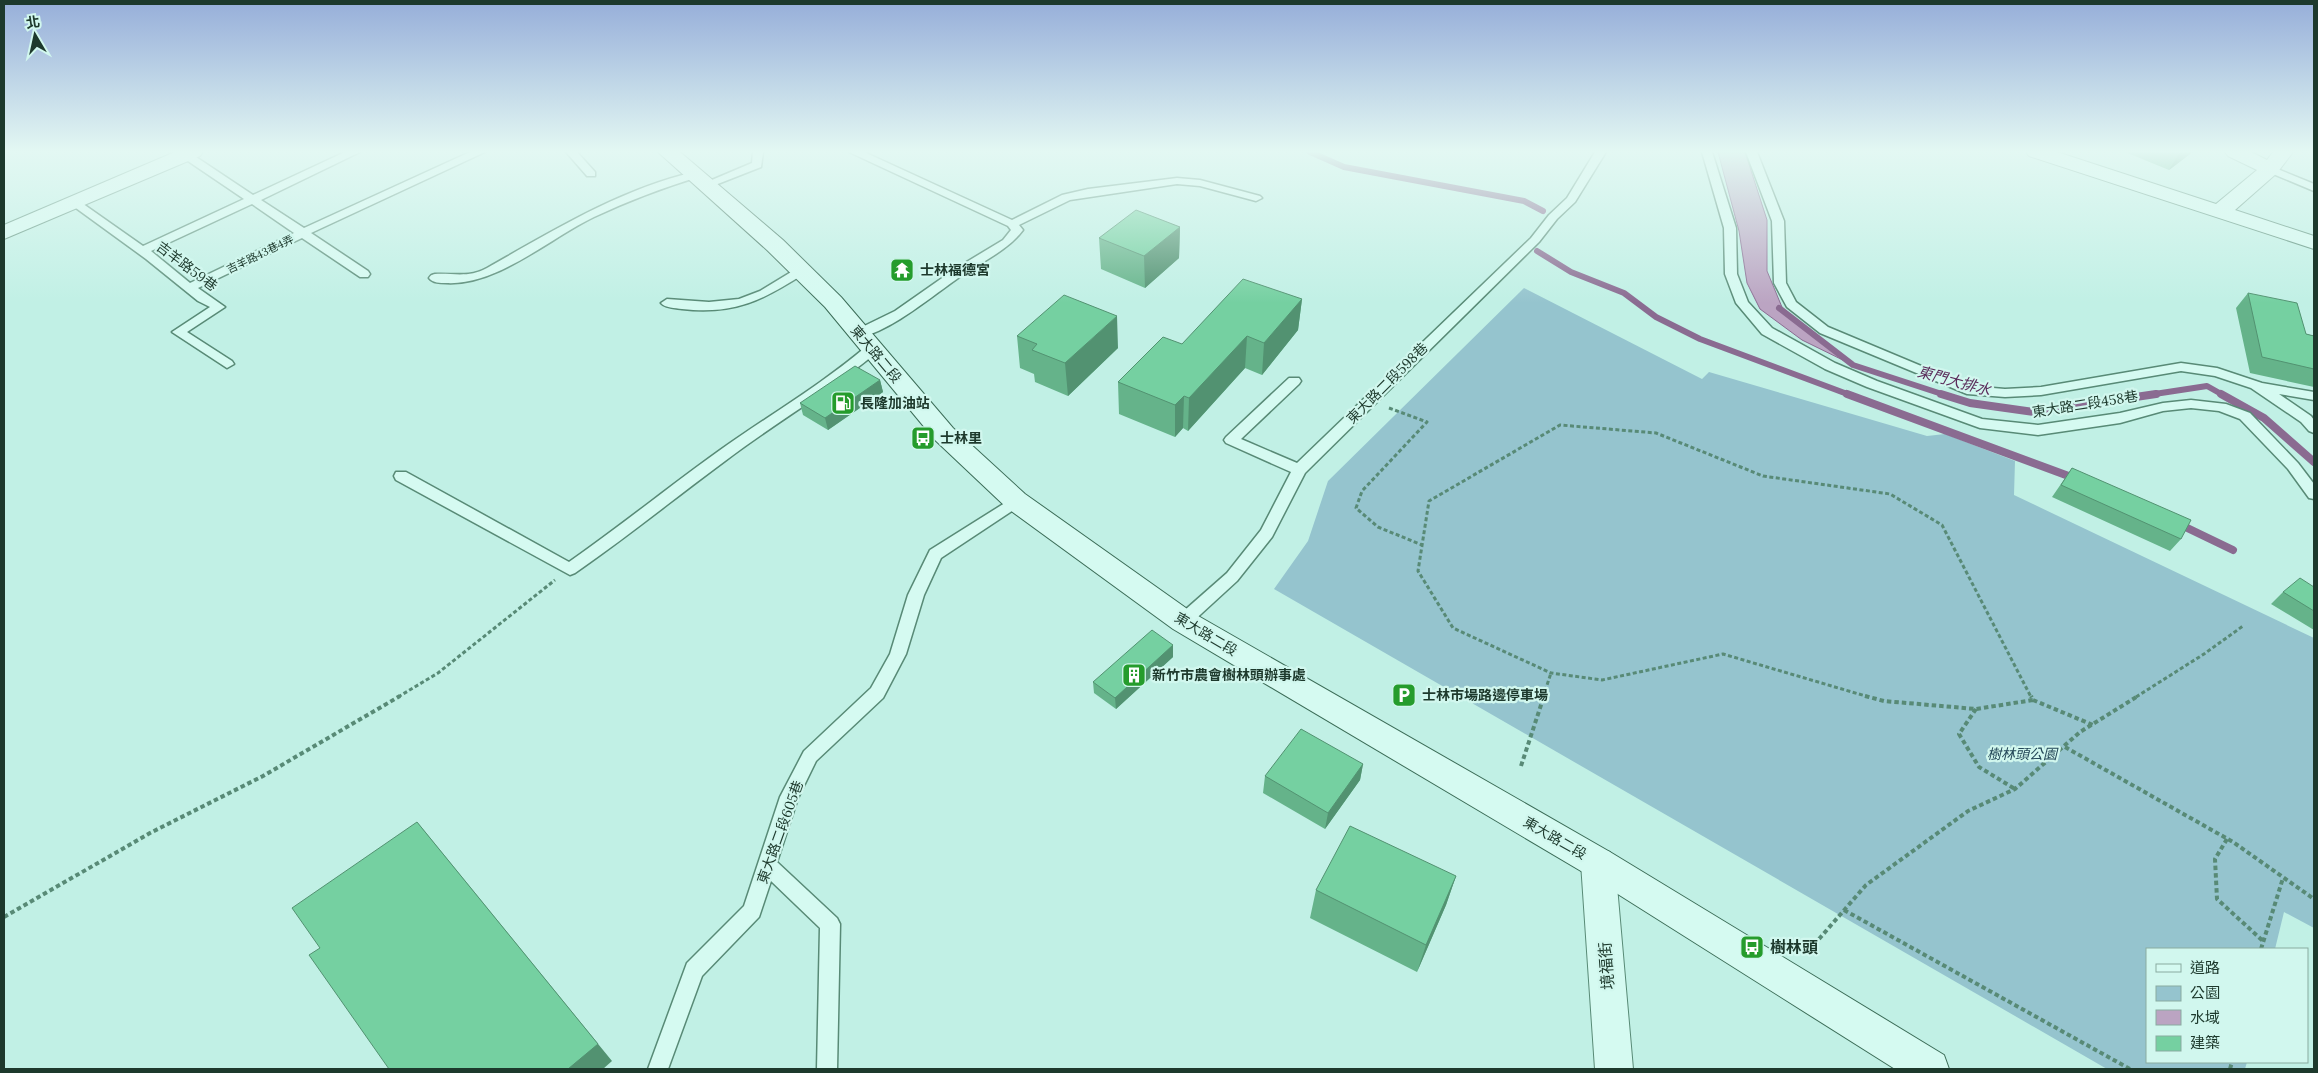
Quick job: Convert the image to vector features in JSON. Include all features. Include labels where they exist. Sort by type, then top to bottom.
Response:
[{"type":"main road","name":"東大路二段","points":[[725,202],[775,245],[833,302],[944,434],[1016,500],[1183,621],[1598,863],[1930,1069]]},
{"type":"main road","points":[[2190,202],[2314,243]]},
{"type":"main road","points":[[2220,212],[2232,202]]},
{"type":"main road","points":[[4,233],[74,203]]},
{"type":"main road","name":"境福街","points":[[1598,863],[1614,1069]]},
{"type":"lane","points":[[142,252],[248,202]]},
{"type":"lane","points":[[259,202],[364,274]]},
{"type":"lane","name":"吉羊路43巷4弄","points":[[189,288],[370,202]]},
{"type":"lane","points":[[435,278],[455,281],[487,273],[589,214],[617,202]]},
{"type":"lane","points":[[401,476],[570,570],[633,525],[706,468],[787,410],[839,377],[866,341],[958,272],[1007,242],[1016,230],[1012,224],[964,202]]},
{"type":"lane","points":[[1012,224],[1056,202]]},
{"type":"lane","name":"東大路二段598巷","points":[[1183,621],[1232,576],[1267,533],[1299,470],[1535,240],[1553,217],[1569,202]]},
{"type":"lane","name":"東大路二段458巷","points":[[1722,202],[1730,228],[1731,274],[1742,303],[1767,331],[1830,366],[1872,384],[1980,423],[2038,430],[2120,418],[2163,407],[2192,404],[2221,407],[2245,416],[2293,466],[2314,494]]},
{"type":"lane","points":[[1771,202],[1778,221],[1780,283],[1791,304],[1824,330],[1967,390],[2005,393],[2041,391],[2181,367],[2217,372],[2256,385],[2314,396]]},
{"type":"lane","name":"吉羊路59巷","points":[[74,203],[189,288],[219,307],[178,332],[227,364]]},
{"type":"lane","points":[[667,303],[683,306],[737,303],[752,299],[801,270]]},
{"type":"lane","points":[[1294,381],[1231,440],[1299,470]]},
{"type":"lane","points":[[2256,385],[2306,418],[2314,428]]},
{"type":"lane","name":"東大路二段605巷","points":[[658,1069],[694,970],[752,911],[789,797],[810,756],[877,693],[898,654],[916,595],[936,554],[1016,500]]},
{"type":"lane","points":[[767,865],[830,924],[827,1069]]},
{"type":"path","points":[[1368,401],[1428,422],[1362,491],[1356,508],[1366,521],[1391,534],[1422,545]]},
{"type":"path","points":[[2033,700],[1942,525],[1890,494],[1763,476],[1656,433],[1560,424],[1429,501],[1418,571],[1453,628],[1551,673],[1602,680],[1723,654],[1884,701],[1976,709],[2033,700],[2093,724]]},
{"type":"path","points":[[4,917],[150,833],[263,776],[438,673],[561,575]]},
{"type":"path","points":[[1820,939],[1866,885],[1929,838],[1968,811],[2016,790],[2080,732],[2204,654],[2243,626]]},
{"type":"path","points":[[1522,766],[1551,673]]},
{"type":"path","points":[[1976,709],[1960,734],[1979,766],[2016,790]]},
{"type":"path","points":[[2065,747],[2227,839],[2314,900]]},
{"type":"path","points":[[2227,839],[2215,859],[2217,899],[2263,941]]},
{"type":"path","points":[[2261,948],[2283,878]]},
{"type":"path","points":[[1844,910],[2130,1069]]},
{"type":"green space","name":"樹林頭公園","points":[[1524,288],[1702,379],[1709,372],[1927,436],[1945,434],[2015,461],[2014,495],[2314,638],[2314,928],[2284,912],[2275,948],[2146,948],[2146,1063],[2247,1063],[2245,1069],[2107,1069],[1274,589],[1308,541],[1328,481]]},
{"type":"water","points":[[1731,202],[1761,202],[1767,220],[1767,271],[1784,312],[1853,365],[1802,340],[1760,309],[1747,283],[1739,231]]},
{"type":"building","points":[[1136,210],[1180,227],[1144,256],[1099,238]]},
{"type":"building","points":[[1243,279],[1302,299],[1264,343],[1247,336],[1189,398],[1184,396],[1175,405],[1118,382],[1163,337],[1182,344]]},
{"type":"building","points":[[2248,293],[2297,303],[2306,334],[2314,336],[2314,369],[2262,357]]},
{"type":"building","points":[[1064,295],[1117,316],[1065,363],[1032,350],[1037,344],[1017,336]]},
{"type":"building","points":[[855,366],[880,380],[825,418],[800,403]]},
{"type":"building","points":[[2072,468],[2191,520],[2181,539],[2061,485]]},
{"type":"building","points":[[2300,578],[2314,587],[2314,611],[2283,592]]},
{"type":"building","points":[[1152,630],[1173,645],[1115,698],[1093,682]]},
{"type":"building","points":[[1301,729],[1363,764],[1328,813],[1265,776]]},
{"type":"building","points":[[417,822],[598,1044],[568,1069],[389,1069],[309,955],[320,948],[292,908]]},
{"type":"building","points":[[1350,826],[1456,876],[1426,945],[1316,890]]},
{"type":"waterway","points":[[1526,202],[1543,211]]},
{"type":"waterway","points":[[1537,251],[1571,272],[1624,293],[1656,317],[1700,339],[1850,395]]},
{"type":"waterway","name":"東門大排水","points":[[1779,308],[1853,365],[1945,395]]},
{"type":"waterway","name":"東門大排水","points":[[2148,395],[2207,386],[2223,395]]},
{"type":"waterway","points":[[1847,394],[2074,478]]},
{"type":"waterway","name":"東門大排水","points":[[1941,394],[1970,403],[2034,412],[2156,394]]},
{"type":"waterway","name":"東門大排水","points":[[2221,394],[2264,418],[2314,462]]},
{"type":"waterway","points":[[2179,524],[2233,550]]},
{"type":"place","name":"士林福德宮","points":[[902,270]]},
{"type":"place","name":"長隆加油站","points":[[843,403]]},
{"type":"place","name":"士林里","points":[[923,438]]},
{"type":"place","name":"新竹市農會樹林頭辦事處","points":[[1134,675]]},
{"type":"place","name":"士林市場路邊停車場","points":[[1404,695]]},
{"type":"place","name":"樹林頭","points":[[1752,947]]}]
